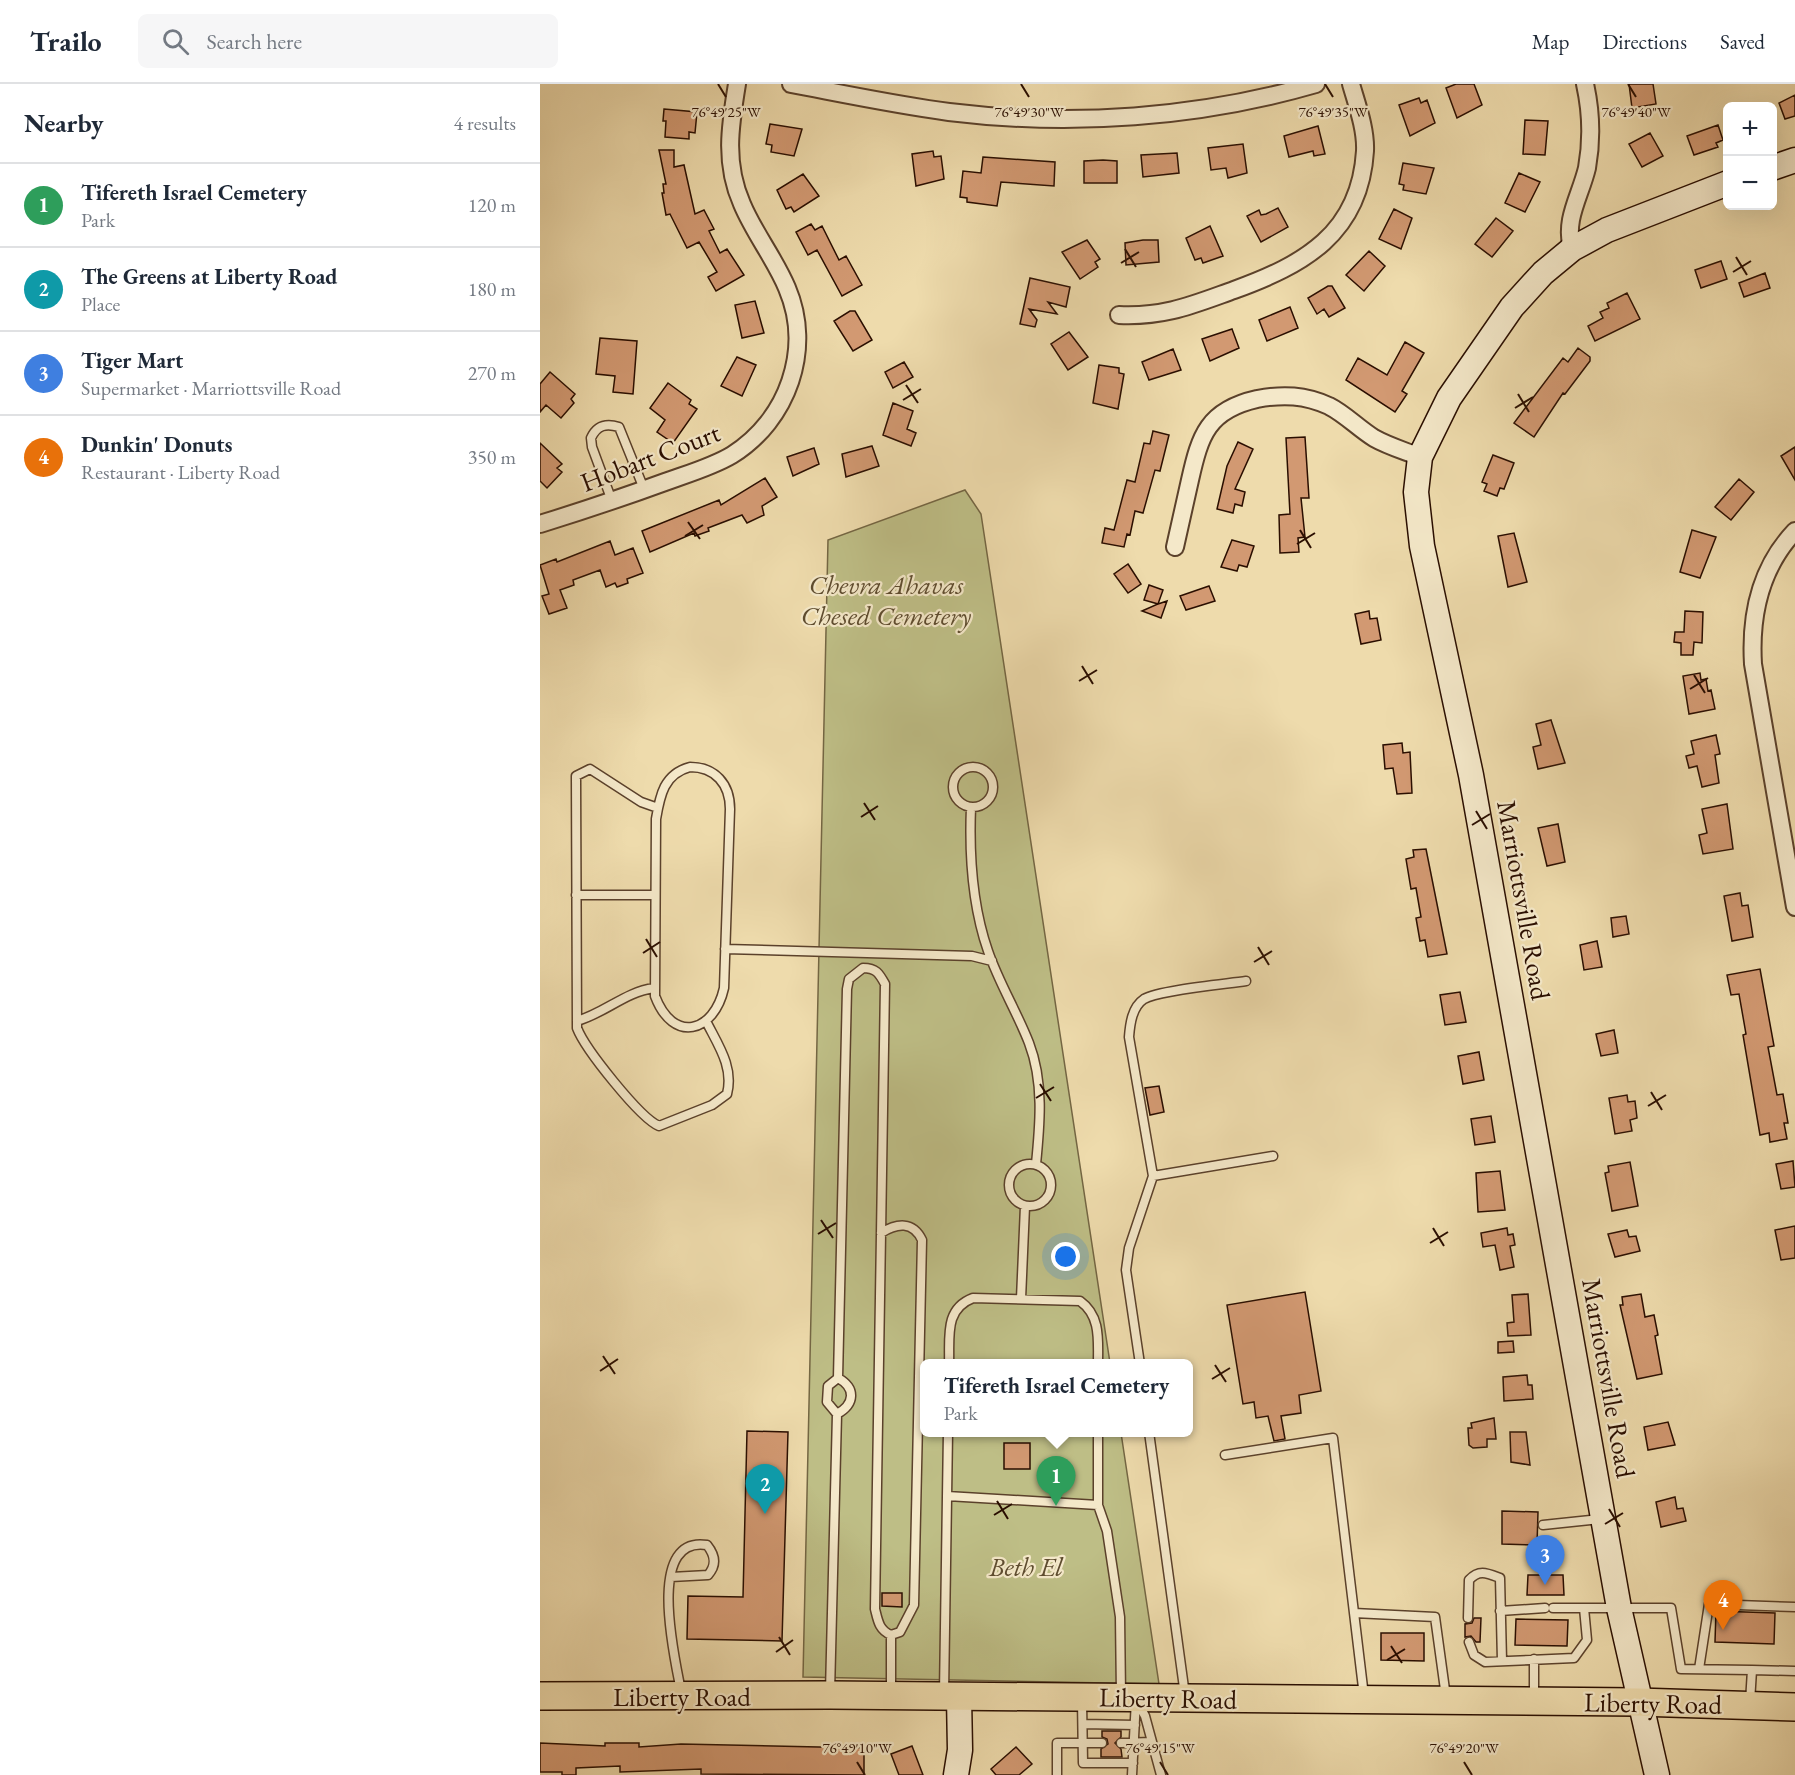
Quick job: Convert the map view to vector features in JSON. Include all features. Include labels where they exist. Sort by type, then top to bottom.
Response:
[{"type":"main road","points":[[1777,167],[1795,160]]},
{"type":"main road","name":"Marriottsville Road","points":[[1657,1775],[1638,1702],[1619,1608],[1472,775],[1418,523],[1416,492],[1420,457],[1449,398],[1500,324],[1543,273],[1572,249],[1625,222],[1723,185]]},
{"type":"main road","name":"Liberty Road","points":[[540,1696],[952,1696],[1082,1711],[1131,1708],[1185,1699],[1638,1702],[1795,1707]]},
{"type":"main road","points":[[952,1696],[960,1750],[956,1775]]},
{"type":"street","name":"Hobart Court","points":[[540,524],[709,466],[749,442],[782,401],[795,367],[798,332],[794,306],[778,269],[742,205],[731,166],[729,133],[737,84]]},
{"type":"street","points":[[791,84],[950,112],[1061,119],[1130,116],[1198,109],[1316,84]]},
{"type":"street","points":[[1119,315],[1149,316],[1177,310],[1274,275],[1300,262],[1322,245],[1338,226],[1353,201],[1361,175],[1365,149],[1362,123],[1351,84]]},
{"type":"street","points":[[1572,249],[1567,233],[1587,167],[1590,142],[1590,113],[1585,84]]},
{"type":"street","points":[[1174,547],[1198,445],[1206,429],[1217,417],[1233,407],[1269,397],[1288,395],[1310,399],[1331,407],[1374,438],[1420,457]]},
{"type":"street","points":[[1795,531],[1773,558],[1763,581],[1755,607],[1751,636],[1753,664],[1791,861],[1795,907]]},
{"type":"lane","points":[[612,501],[592,447],[591,438],[600,426],[609,424],[619,427],[644,489]]},
{"type":"lane","points":[[690,767],[708,769],[725,786],[730,796],[724,988],[720,1006],[706,1021],[684,1029],[673,1024],[659,1008],[654,988],[658,808],[665,783],[680,770],[690,767]]},
{"type":"lane","points":[[979,767],[990,775],[994,790],[987,802],[971,807],[956,798],[953,783],[960,771],[979,767]]},
{"type":"lane","points":[[658,808],[641,802],[590,769],[580,772],[575,780],[577,1021],[584,1043],[642,1115],[659,1126],[712,1105],[727,1094],[730,1074],[727,1062],[706,1021]]},
{"type":"lane","points":[[971,807],[969,852],[976,903],[992,961],[1030,1044],[1036,1071],[1041,1106],[1036,1164]]},
{"type":"lane","points":[[576,895],[655,895]]},
{"type":"lane","points":[[725,949],[972,956],[992,961]]},
{"type":"lane","points":[[868,968],[869,954]]},
{"type":"lane","points":[[838,1378],[847,989],[849,979],[855,972],[868,968],[879,973],[885,984],[881,1233],[875,1609],[883,1631],[891,1635],[900,1632],[914,1605],[922,1240],[917,1229],[912,1226],[890,1227],[881,1233]]},
{"type":"lane","points":[[1139,1359],[1126,1270],[1130,1248],[1153,1176],[1129,1037],[1133,1014],[1143,1000],[1152,996],[1246,981]]},
{"type":"lane","points":[[577,1021],[593,1016],[631,993],[654,988]]},
{"type":"lane","points":[[1153,1176],[1273,1156]]},
{"type":"lane","points":[[1036,1164],[1048,1173],[1051,1188],[1044,1201],[1038,1205],[1025,1206],[1011,1196],[1009,1181],[1016,1168],[1036,1164]]},
{"type":"lane","points":[[1021,1299],[1025,1206]]},
{"type":"lane","points":[[949,1359],[950,1326],[955,1308],[974,1298],[1080,1301],[1088,1306],[1098,1327],[1098,1359]]},
{"type":"lane","points":[[837,1414],[847,1408],[851,1402],[851,1391],[846,1383],[838,1378]]},
{"type":"lane","points":[[830,1695],[837,1414],[827,1402],[828,1386],[838,1378]]},
{"type":"lane","points":[[948,1437],[947,1496],[952,1696]]},
{"type":"lane","points":[[1098,1437],[1098,1505],[1107,1530],[1120,1617],[1134,1743],[1132,1775]]},
{"type":"lane","points":[[1150,1437],[1185,1699]]},
{"type":"lane","points":[[1225,1455],[1333,1438],[1364,1700]]},
{"type":"lane","points":[[947,1496],[1098,1505]]},
{"type":"lane","points":[[1543,1525],[1604,1518]]},
{"type":"lane","points":[[671,1577],[708,1575],[713,1568],[714,1554],[707,1545],[691,1546],[674,1560],[671,1577],[670,1622],[682,1696]]},
{"type":"lane","points":[[1468,1618],[1469,1580],[1474,1574],[1484,1572],[1500,1578],[1502,1661]]},
{"type":"lane","points":[[1699,1669],[1709,1604],[1795,1607]]},
{"type":"lane","points":[[1500,1611],[1549,1608],[1671,1608],[1681,1669],[1795,1671]]},
{"type":"lane","points":[[1469,1642],[1480,1660],[1574,1658],[1587,1640],[1584,1608]]},
{"type":"lane","points":[[1354,1613],[1435,1617],[1447,1701]]},
{"type":"lane","points":[[891,1635],[891,1696]]},
{"type":"lane","points":[[1534,1659],[1534,1701]]},
{"type":"lane","points":[[1750,1705],[1752,1670]]},
{"type":"lane","points":[[1131,1708],[1145,1716],[1161,1775]]},
{"type":"lane","points":[[1082,1711],[1083,1763],[1133,1763]]},
{"type":"lane","points":[[1121,1743],[1151,1742]]},
{"type":"lane","points":[[1057,1775],[1057,1743],[1102,1743]]},
{"type":"green space","points":[[965,490],[981,514],[1109,1359],[920,1359],[920,1437],[1122,1437],[1159,1684],[803,1677],[828,540]]},
{"type":"building","points":[[1456,84],[1474,84],[1482,105],[1457,118],[1446,88]]},
{"type":"building","points":[[1629,84],[1653,84],[1656,104],[1632,108]]},
{"type":"building","points":[[1795,95],[1795,116],[1785,119],[1779,103]]},
{"type":"building","points":[[1419,98],[1421,103],[1427,100],[1435,123],[1410,136],[1399,105]]},
{"type":"building","points":[[664,109],[697,112],[695,133],[689,132],[689,139],[665,137]]},
{"type":"building","points":[[1525,120],[1548,121],[1545,155],[1523,154]]},
{"type":"building","points":[[770,124],[802,129],[794,156],[771,152],[772,145],[766,144]]},
{"type":"building","points":[[1718,125],[1723,140],[1716,143],[1718,147],[1694,155],[1687,136]]},
{"type":"building","points":[[1318,126],[1325,154],[1314,156],[1313,151],[1289,157],[1284,136]]},
{"type":"building","points":[[1650,133],[1663,156],[1642,167],[1629,144]]},
{"type":"building","points":[[1243,144],[1247,173],[1228,178],[1226,168],[1211,170],[1208,148]]},
{"type":"building","points":[[659,150],[674,150],[674,167],[684,165],[695,214],[704,210],[714,229],[709,231],[720,253],[727,249],[744,275],[716,291],[708,277],[717,272],[699,242],[687,248],[670,214],[666,215],[662,193],[664,193],[663,184],[666,184]]},
{"type":"building","points":[[933,151],[934,157],[941,156],[944,179],[916,186],[912,154]]},
{"type":"building","points":[[1177,153],[1179,173],[1143,177],[1141,155]]},
{"type":"building","points":[[983,157],[1055,162],[1054,186],[1001,182],[997,206],[967,202],[967,198],[960,197],[963,171],[981,173]]},
{"type":"building","points":[[1084,161],[1117,161],[1117,183],[1084,183]]},
{"type":"building","points":[[1403,163],[1434,168],[1426,194],[1403,190],[1404,185],[1399,184]]},
{"type":"building","points":[[1519,173],[1540,182],[1525,212],[1505,203]]},
{"type":"building","points":[[803,174],[819,196],[794,212],[791,207],[786,209],[777,190]]},
{"type":"building","points":[[1278,208],[1288,227],[1261,242],[1247,216],[1259,210],[1261,215],[1266,214]]},
{"type":"building","points":[[1394,209],[1412,218],[1401,249],[1379,239]]},
{"type":"building","points":[[1496,218],[1513,231],[1492,257],[1475,244]]},
{"type":"building","points":[[811,224],[815,230],[822,226],[839,260],[846,256],[862,285],[842,296],[817,250],[808,255],[796,232]]},
{"type":"building","points":[[1210,226],[1223,256],[1203,263],[1201,258],[1195,260],[1186,238]]},
{"type":"building","points":[[1087,240],[1100,259],[1095,262],[1098,267],[1080,279],[1062,252]]},
{"type":"building","points":[[1158,240],[1159,262],[1126,265],[1125,243]]},
{"type":"building","points":[[1369,251],[1385,266],[1364,291],[1346,275]]},
{"type":"building","points":[[1721,261],[1727,279],[1701,288],[1695,270]]},
{"type":"building","points":[[1765,273],[1770,288],[1744,297],[1739,283]]},
{"type":"building","points":[[1030,278],[1070,287],[1066,307],[1048,302],[1057,314],[1029,309],[1037,320],[1035,327],[1020,324]]},
{"type":"building","points":[[1332,286],[1345,308],[1329,317],[1324,309],[1317,314],[1308,298]]},
{"type":"building","points":[[1627,293],[1640,319],[1595,341],[1588,326],[1603,318],[1600,312],[1609,308],[1607,303]]},
{"type":"building","points":[[755,301],[764,333],[742,338],[735,305]]},
{"type":"building","points":[[1290,307],[1298,328],[1267,341],[1259,320]]},
{"type":"building","points":[[850,311],[855,311],[872,340],[853,351],[834,321]]},
{"type":"building","points":[[1232,329],[1239,348],[1210,361],[1202,339]]},
{"type":"building","points":[[1069,332],[1088,357],[1068,370],[1051,344]]},
{"type":"building","points":[[600,338],[637,341],[633,394],[613,392],[615,376],[596,374]]},
{"type":"building","points":[[1405,342],[1424,353],[1402,391],[1407,394],[1395,412],[1346,380],[1358,358],[1387,375]]},
{"type":"building","points":[[1578,348],[1590,357],[1590,361],[1565,394],[1563,393],[1534,437],[1514,423],[1563,358],[1568,362]]},
{"type":"building","points":[[1173,349],[1181,370],[1149,380],[1142,362]]},
{"type":"building","points":[[737,357],[756,365],[742,396],[721,386]]},
{"type":"building","points":[[904,362],[913,377],[893,388],[885,372]]},
{"type":"building","points":[[1099,365],[1119,368],[1119,373],[1124,374],[1118,409],[1093,403]]},
{"type":"building","points":[[550,372],[575,394],[571,399],[574,403],[561,418],[546,405],[540,412],[540,384]]},
{"type":"building","points":[[668,383],[691,400],[689,404],[697,409],[673,443],[657,432],[665,420],[650,408]]},
{"type":"building","points":[[893,403],[913,411],[907,429],[916,433],[911,446],[883,435]]},
{"type":"building","points":[[1153,431],[1169,435],[1160,471],[1155,470],[1143,513],[1135,511],[1130,535],[1127,534],[1124,547],[1102,543],[1105,528],[1114,530],[1127,480],[1135,482],[1144,443],[1150,444]]},
{"type":"building","points":[[1305,437],[1309,498],[1301,498],[1305,537],[1298,538],[1299,552],[1280,553],[1279,515],[1290,514],[1286,438]]},
{"type":"building","points":[[1238,442],[1253,449],[1235,489],[1245,492],[1242,506],[1235,504],[1233,513],[1217,509],[1227,466]]},
{"type":"building","points":[[540,443],[562,464],[557,468],[562,472],[547,488],[540,481]]},
{"type":"building","points":[[872,446],[879,466],[846,477],[842,454]]},
{"type":"building","points":[[1795,447],[1795,480],[1781,456]]},
{"type":"building","points":[[814,448],[819,464],[793,476],[787,457]]},
{"type":"building","points":[[1493,455],[1514,463],[1504,489],[1500,488],[1497,496],[1484,491],[1487,484],[1482,482]]},
{"type":"building","points":[[765,478],[777,497],[762,506],[764,515],[747,523],[742,515],[708,528],[709,531],[695,536],[694,533],[650,552],[642,531],[719,500],[721,505]]},
{"type":"building","points":[[1739,479],[1754,492],[1731,520],[1715,507]]},
{"type":"building","points":[[1692,530],[1716,537],[1700,578],[1680,572]]},
{"type":"building","points":[[1514,533],[1527,582],[1508,587],[1498,536]]},
{"type":"building","points":[[1232,540],[1254,546],[1247,567],[1239,565],[1237,571],[1221,567]]},
{"type":"building","points":[[610,541],[615,555],[633,548],[643,573],[627,579],[628,583],[617,587],[615,583],[606,587],[600,570],[573,580],[574,585],[560,590],[567,608],[549,614],[542,596],[549,594],[540,565],[556,559],[557,562]]},
{"type":"building","points":[[1128,564],[1141,584],[1128,593],[1114,574]]},
{"type":"building","points":[[1149,585],[1163,590],[1158,604],[1144,600]]},
{"type":"building","points":[[1209,586],[1215,601],[1186,610],[1180,596]]},
{"type":"building","points":[[1167,601],[1161,618],[1142,611]]},
{"type":"building","points":[[1369,611],[1370,619],[1377,618],[1381,640],[1361,644],[1355,614]]},
{"type":"building","points":[[1685,611],[1703,612],[1702,643],[1694,642],[1693,655],[1681,655],[1681,643],[1674,642],[1675,632],[1684,632]]},
{"type":"building","points":[[1700,673],[1701,680],[1706,679],[1708,691],[1711,690],[1715,709],[1689,714],[1683,676]]},
{"type":"building","points":[[1551,720],[1565,763],[1538,769],[1533,747],[1541,745],[1536,724]]},
{"type":"building","points":[[1716,735],[1720,754],[1715,755],[1719,783],[1702,787],[1697,766],[1689,768],[1686,756],[1694,754],[1691,741]]},
{"type":"building","points":[[1402,743],[1403,753],[1410,752],[1412,793],[1397,794],[1393,768],[1385,769],[1383,745]]},
{"type":"building","points":[[1727,804],[1733,849],[1703,854],[1699,835],[1707,833],[1702,809]]},
{"type":"building","points":[[1558,824],[1565,862],[1547,866],[1538,828]]},
{"type":"building","points":[[1426,849],[1447,954],[1428,957],[1425,940],[1420,941],[1416,918],[1421,917],[1416,888],[1411,889],[1406,859],[1414,857],[1413,850]]},
{"type":"building","points":[[1740,893],[1742,906],[1748,905],[1753,937],[1732,941],[1724,896]]},
{"type":"building","points":[[1626,916],[1629,934],[1613,937],[1611,918]]},
{"type":"building","points":[[1597,941],[1602,967],[1584,970],[1580,945]]},
{"type":"building","points":[[1760,969],[1774,1046],[1768,1047],[1777,1095],[1783,1094],[1788,1123],[1784,1123],[1787,1139],[1770,1142],[1769,1133],[1760,1135],[1743,1035],[1746,1034],[1739,994],[1731,995],[1727,975]]},
{"type":"building","points":[[1460,992],[1466,1022],[1445,1025],[1440,995]]},
{"type":"building","points":[[1614,1030],[1618,1053],[1601,1056],[1596,1034]]},
{"type":"building","points":[[1479,1052],[1484,1080],[1463,1084],[1458,1056]]},
{"type":"building","points":[[1159,1086],[1164,1112],[1150,1115],[1145,1088]]},
{"type":"building","points":[[1627,1095],[1628,1102],[1635,1101],[1637,1118],[1630,1120],[1632,1131],[1615,1134],[1609,1098]]},
{"type":"building","points":[[1491,1116],[1495,1142],[1475,1145],[1471,1119]]},
{"type":"building","points":[[1793,1161],[1795,1187],[1781,1189],[1776,1164]]},
{"type":"building","points":[[1630,1162],[1638,1206],[1612,1211],[1605,1173],[1609,1172],[1608,1166]]},
{"type":"building","points":[[1500,1171],[1505,1210],[1478,1212],[1476,1173]]},
{"type":"building","points":[[1795,1226],[1795,1258],[1781,1260],[1775,1230]]},
{"type":"building","points":[[1507,1228],[1508,1235],[1513,1234],[1515,1245],[1510,1246],[1514,1267],[1500,1270],[1495,1245],[1483,1247],[1481,1233]]},
{"type":"building","points":[[1627,1230],[1629,1237],[1636,1236],[1640,1251],[1615,1257],[1608,1234]]},
{"type":"building","points":[[1305,1292],[1321,1391],[1299,1395],[1301,1413],[1281,1416],[1285,1439],[1274,1441],[1268,1416],[1256,1418],[1254,1402],[1243,1404],[1227,1305]]},
{"type":"building","points":[[1528,1294],[1531,1335],[1508,1336],[1507,1323],[1514,1322],[1512,1295]]},
{"type":"building","points":[[1641,1294],[1645,1317],[1654,1315],[1658,1335],[1655,1336],[1662,1374],[1637,1379],[1620,1305],[1623,1305],[1622,1297]]},
{"type":"building","points":[[1513,1341],[1514,1352],[1498,1353],[1498,1342]]},
{"type":"building","points":[[1527,1375],[1528,1385],[1532,1385],[1533,1399],[1504,1401],[1503,1377]]},
{"type":"building","points":[[1494,1418],[1496,1439],[1487,1439],[1487,1447],[1473,1448],[1469,1445],[1468,1428],[1472,1428],[1471,1423]]},
{"type":"building","points":[[1668,1422],[1675,1445],[1648,1450],[1644,1427]]},
{"type":"building","points":[[747,1431],[788,1432],[782,1641],[687,1639],[688,1596],[743,1597]]},
{"type":"building","points":[[1510,1432],[1526,1432],[1530,1465],[1511,1462]]},
{"type":"building","points":[[1004,1443],[1030,1443],[1030,1469],[1004,1469]]},
{"type":"building","points":[[1675,1497],[1677,1509],[1683,1508],[1686,1521],[1661,1527],[1656,1502]]},
{"type":"building","points":[[1502,1511],[1538,1512],[1537,1545],[1502,1544]]},
{"type":"building","points":[[1528,1575],[1563,1575],[1564,1595],[1527,1595]]},
{"type":"building","points":[[882,1593],[902,1593],[902,1607],[882,1606]]},
{"type":"building","points":[[1716,1611],[1775,1613],[1774,1644],[1715,1642]]},
{"type":"building","points":[[1474,1618],[1481,1618],[1480,1642],[1476,1642],[1471,1636],[1465,1637],[1465,1624],[1472,1623]]},
{"type":"building","points":[[1516,1619],[1568,1620],[1567,1646],[1515,1645]]},
{"type":"building","points":[[1381,1633],[1424,1633],[1424,1661],[1381,1660]]},
{"type":"building","points":[[1102,1731],[1121,1731],[1121,1737],[1115,1743],[1121,1749],[1122,1757],[1101,1757],[1101,1749],[1108,1744],[1107,1739],[1102,1737]]},
{"type":"building","points":[[540,1743],[605,1746],[605,1743],[639,1743],[639,1747],[681,1744],[864,1748],[864,1775],[701,1774],[701,1769],[620,1772],[620,1766],[576,1768],[576,1775],[562,1775],[562,1772],[540,1772]]},
{"type":"building","points":[[912,1746],[923,1775],[899,1775],[891,1754]]},
{"type":"building","points":[[1016,1747],[1032,1764],[1019,1775],[996,1775],[991,1769]]},
{"type":"place","name":"Tifereth Israel Cemetery","points":[[1056,1506]]},
{"type":"place","name":"The Greens at Liberty Road","points":[[765,1514]]},
{"type":"place","name":"Tiger Mart","points":[[1545,1585]]},
{"type":"place","name":"Dunkin' Donuts","points":[[1723,1630]]},
{"type":"park label","name":"Chevra Ahavas Chesed Cemetery","points":[[886,600]]},
{"type":"park label","name":"Beth El","points":[[1026,1566]]}]
